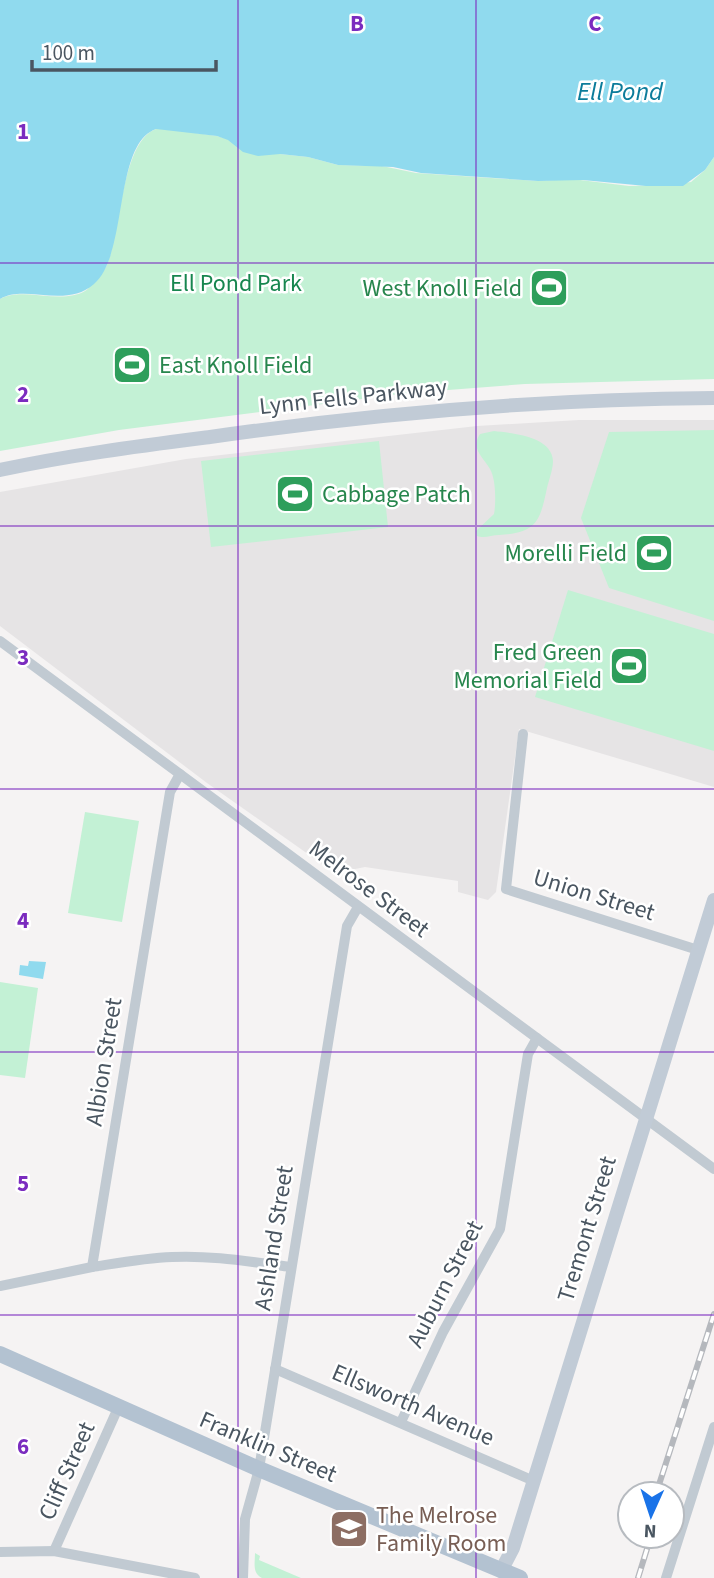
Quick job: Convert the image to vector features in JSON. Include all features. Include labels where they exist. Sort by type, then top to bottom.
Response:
[{"type":"main road","name":"Lynn Fells Parkway","points":[[0,470],[172,442],[385,415],[544,402],[714,398]]},
{"type":"main road","name":"Tremont Street","points":[[499,1574],[512,1550],[714,900]]},
{"type":"main road","name":"Franklin Street","points":[[0,1354],[499,1574],[520,1578]]},
{"type":"street","name":"Melrose Street","points":[[0,640],[714,1169]]},
{"type":"street","name":"Union Street","points":[[523,734],[506,889],[698,950]]},
{"type":"street","name":"Albion Street","points":[[92,1267],[170,792],[180,774]]},
{"type":"street","name":"Ashland Street","points":[[243,1578],[245,1519],[259,1469],[347,926],[358,907]]},
{"type":"street","name":"Auburn Street","points":[[401,1422],[438,1342],[499,1233],[528,1056],[537,1038]]},
{"type":"street","points":[[0,1286],[145,1259],[191,1256],[290,1267]]},
{"type":"street","name":"Ellsworth Avenue","points":[[275,1369],[534,1481]]},
{"type":"street","name":"Cliff Street","points":[[54,1551],[118,1408]]},
{"type":"street","points":[[666,1578],[714,1427]]},
{"type":"street","points":[[0,1552],[54,1551],[195,1578]]},
{"type":"shaded area","points":[[579,420],[714,420],[714,787],[519,729],[496,892],[488,900],[458,892],[458,881],[365,867],[335,873],[207,783],[0,626],[0,492],[186,459],[477,426]]},
{"type":"green space","name":"Ell Pond Park","points":[[160,128],[217,136],[280,154],[308,157],[338,165],[382,166],[416,173],[538,181],[572,179],[629,186],[691,182],[705,170],[714,157],[714,379],[525,384],[409,393],[119,430],[0,451],[0,299],[19,294],[75,295],[88,289],[106,267],[124,188],[137,148],[147,134]]},
{"type":"green space","name":"Morelli Field","points":[[714,430],[714,621],[609,588],[581,518],[609,432]]},
{"type":"green space","points":[[494,431],[539,441],[551,453],[553,464],[542,509],[535,523],[512,534],[480,537],[476,531],[494,514],[495,491],[492,473],[476,444],[480,434]]},
{"type":"green space","name":"Cabbage Patch","points":[[379,441],[388,527],[211,547],[201,461]]},
{"type":"green space","name":"Fred Green Memorial Field","points":[[568,590],[714,634],[714,751],[535,697]]},
{"type":"green space","points":[[85,812],[139,821],[122,922],[68,913]]},
{"type":"green space","points":[[0,982],[38,988],[25,1078],[0,1075]]},
{"type":"green space","points":[[255,1553],[260,1556],[259,1560],[301,1578],[262,1578],[255,1571]]},
{"type":"water","name":"Ell Pond","points":[[0,0],[714,0],[714,157],[705,170],[683,186],[646,186],[583,180],[538,181],[421,173],[393,167],[338,165],[308,157],[280,154],[258,156],[243,152],[228,140],[217,136],[156,129],[142,139],[133,155],[112,249],[105,269],[94,284],[71,295],[21,294],[0,299]]},
{"type":"water","points":[[29,961],[46,962],[43,979],[19,975],[20,965],[28,966]]},
{"type":"railway","points":[[661,1480],[714,1314]]},
{"type":"railway","points":[[638,1578],[647,1550]]},
{"type":"place","name":"West Knoll Field","points":[[549,288]]},
{"type":"place","name":"East Knoll Field","points":[[132,365]]},
{"type":"place","name":"Cabbage Patch","points":[[295,494]]},
{"type":"place","name":"Morelli Field","points":[[654,553]]},
{"type":"place","name":"Fred Green Memorial Field","points":[[629,666]]},
{"type":"place","name":"The Melrose Family Room","points":[[349,1529]]}]
